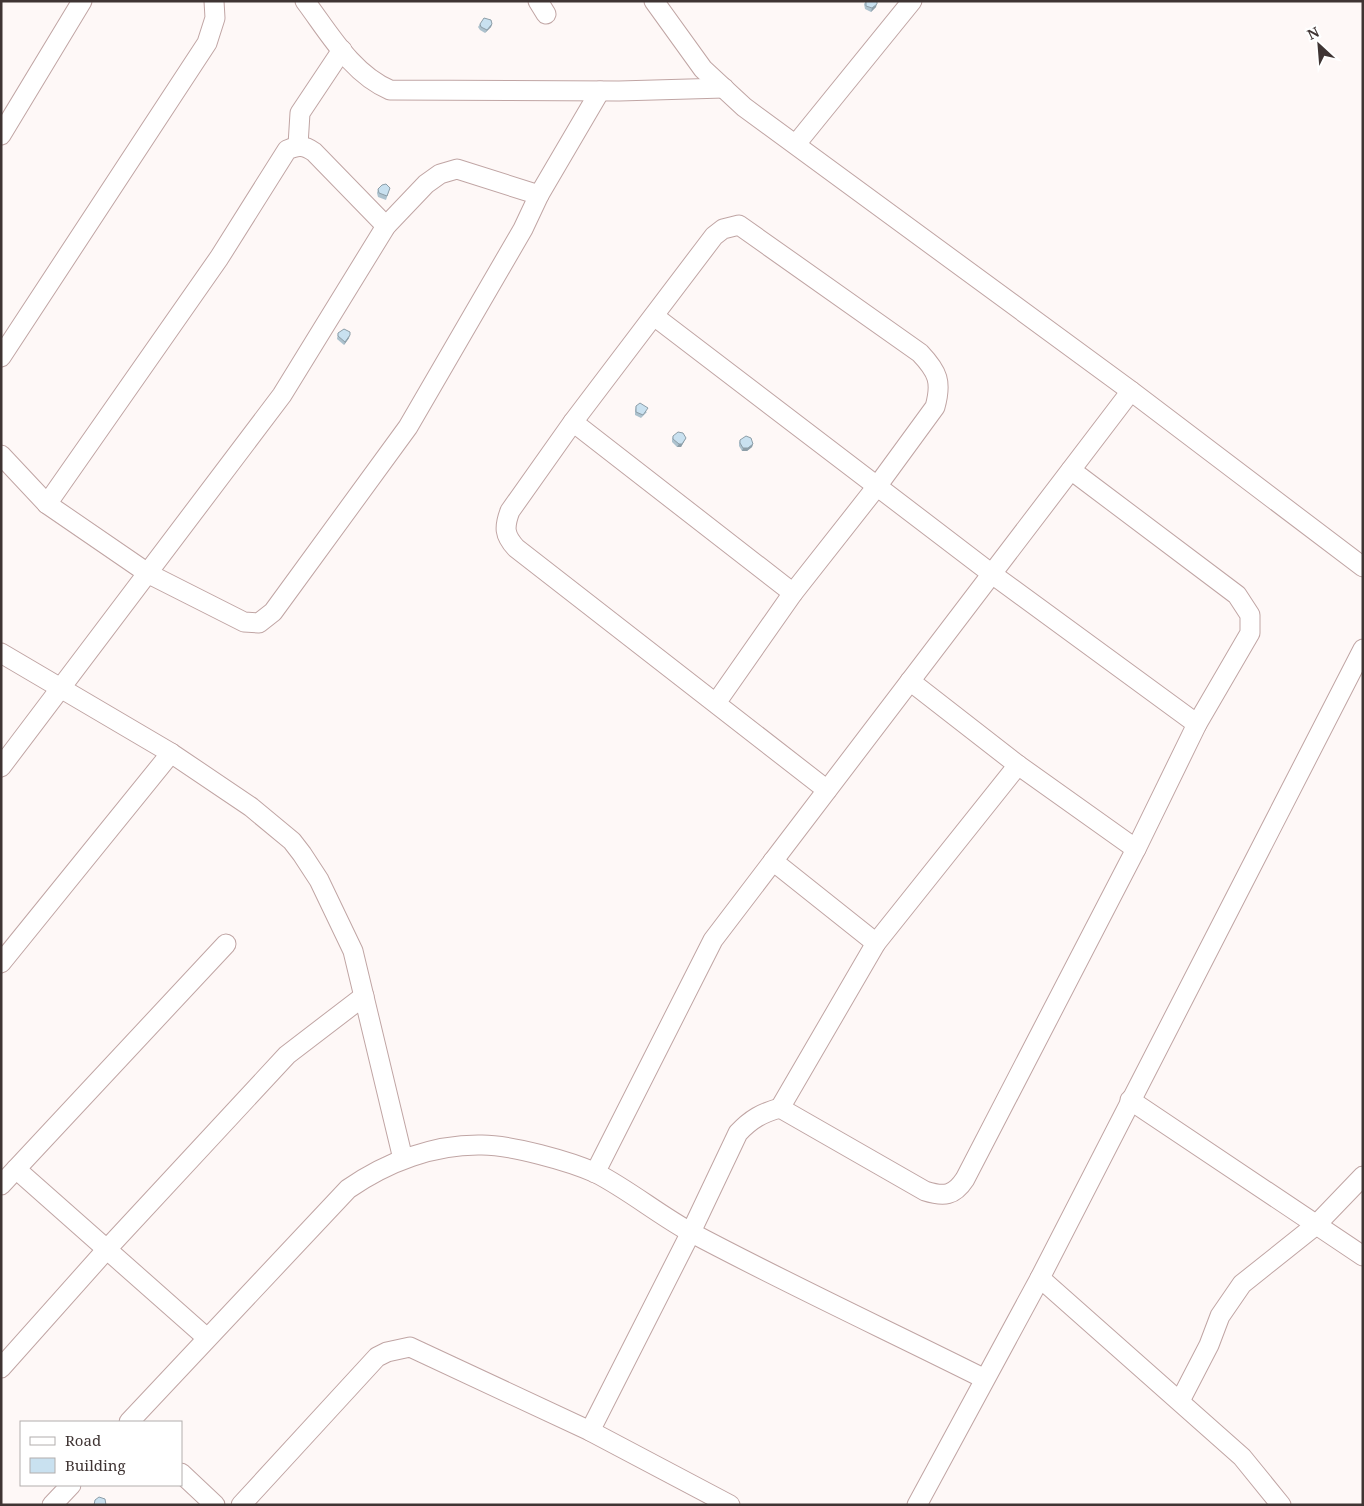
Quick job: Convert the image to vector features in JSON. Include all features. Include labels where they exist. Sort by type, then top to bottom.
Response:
[{"type":"street","points":[[1,135],[82,1]]},
{"type":"street","points":[[1,357],[207,43],[215,18],[214,1]]},
{"type":"street","points":[[305,1],[361,73],[375,84],[390,90],[600,91],[724,88]]},
{"type":"street","points":[[654,1],[703,69],[744,107],[1132,391],[1363,567]]},
{"type":"street","points":[[796,144],[912,1]]},
{"type":"street","points":[[298,145],[300,113],[342,50]]},
{"type":"street","points":[[1,455],[47,504],[149,574],[244,622],[253,624],[267,619],[408,427],[523,229],[539,195],[600,91]]},
{"type":"street","points":[[47,504],[218,258],[287,150],[298,145],[314,152],[386,226]]},
{"type":"street","points":[[1,767],[149,574],[282,395],[386,226],[426,184],[440,174],[457,169],[539,195]]},
{"type":"street","points":[[716,703],[793,593],[878,485],[935,408],[938,394],[938,382],[933,367],[920,354],[739,225],[723,229],[714,236],[573,422],[510,511],[505,525],[505,533],[516,548],[827,790]]},
{"type":"street","points":[[654,316],[878,485],[992,574],[1196,724]]},
{"type":"street","points":[[595,1173],[704,956],[730,917],[1132,391]]},
{"type":"street","points":[[573,422],[793,593]]},
{"type":"street","points":[[780,1108],[925,1191],[940,1196],[952,1194],[966,1179],[1136,849],[1196,724],[1250,633],[1250,615],[1245,604],[1237,596],[1071,470]]},
{"type":"street","points":[[917,1505],[983,1378],[1040,1278],[1363,649]]},
{"type":"street","points":[[1,653],[171,754],[251,806],[292,842],[302,854],[320,880],[353,951],[403,1159]]},
{"type":"street","points":[[910,681],[1018,765],[1136,849]]},
{"type":"street","points":[[1,963],[171,754]]},
{"type":"street","points":[[590,1432],[691,1232],[738,1133],[750,1121],[763,1113],[780,1108],[876,943],[1018,765]]},
{"type":"street","points":[[773,861],[876,943]]},
{"type":"street","points":[[1,1185],[226,944]]},
{"type":"street","points":[[1,1368],[107,1249],[287,1055],[364,996]]},
{"type":"street","points":[[1130,1100],[1363,1256]]},
{"type":"street","points":[[130,1421],[348,1190],[365,1178],[403,1159],[430,1152],[482,1145],[524,1150],[595,1173],[691,1232],[983,1378]]},
{"type":"street","points":[[16,1170],[207,1338]]},
{"type":"street","points":[[1180,1401],[1209,1345],[1220,1316],[1242,1284],[1316,1225],[1363,1176]]},
{"type":"street","points":[[1040,1278],[1242,1457],[1280,1504]]},
{"type":"street","points":[[241,1505],[377,1357],[400,1348],[410,1347],[590,1432],[730,1505]]},
{"type":"street","points":[[182,1474],[215,1505]]},
{"type":"street","points":[[52,1505],[69,1486]]},
{"type":"building","points":[[866,1],[877,1],[877,4],[872,8],[866,6]]},
{"type":"building","points":[[484,18],[491,20],[492,24],[487,30],[481,27],[480,24]]},
{"type":"building","points":[[386,184],[390,188],[387,196],[379,193],[378,189]]},
{"type":"building","points":[[344,329],[350,332],[345,342],[338,336],[338,333]]},
{"type":"building","points":[[640,403],[648,408],[643,415],[636,412],[636,406]]},
{"type":"building","points":[[678,432],[683,433],[686,438],[682,444],[673,439],[673,436]]},
{"type":"building","points":[[746,436],[751,438],[753,444],[748,448],[743,448],[740,440]]},
{"type":"building","points":[[99,1497],[105,1499],[106,1505],[94,1505],[95,1500]]}]
